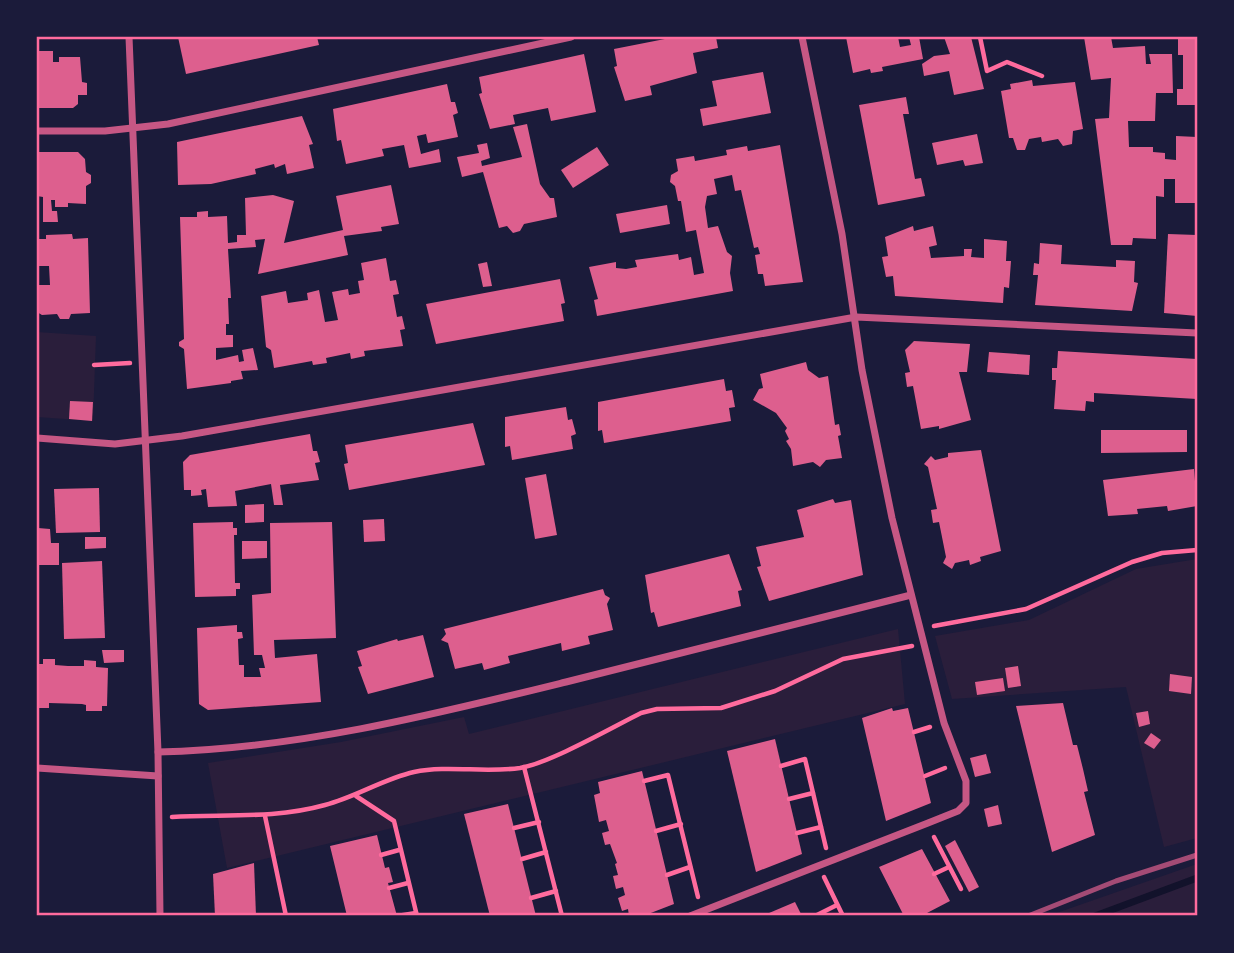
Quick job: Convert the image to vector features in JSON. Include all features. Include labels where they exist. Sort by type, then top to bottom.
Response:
[{"type":"street","points":[[129,37],[159,776],[160,916]]},
{"type":"street","points":[[37,131],[134,130],[571,37]]},
{"type":"street","points":[[690,916],[958,811],[966,803],[967,781],[944,723],[923,644],[862,370],[856,317],[802,37]]},
{"type":"street","points":[[37,438],[115,444],[144,441],[856,317],[1197,333]]},
{"type":"street","points":[[158,752],[205,751],[357,730],[462,707],[911,595]]},
{"type":"street","points":[[37,768],[159,776]]},
{"type":"path","points":[[979,37],[987,71],[1007,62],[1042,76]]},
{"type":"path","points":[[1007,62],[1007,72]]},
{"type":"path","points":[[94,365],[141,363]]},
{"type":"path","points":[[920,628],[1026,609],[1132,562],[1162,553],[1197,550]]},
{"type":"path","points":[[159,818],[265,816],[324,806],[355,796],[395,776],[433,769],[475,772],[524,767],[641,713],[657,709],[721,708],[775,691],[843,659],[923,644]]},
{"type":"path","points":[[781,766],[805,759],[830,863]]},
{"type":"path","points":[[925,776],[958,762]]},
{"type":"path","points":[[524,767],[562,916]]},
{"type":"path","points":[[644,781],[668,775],[701,912]]},
{"type":"path","points":[[789,799],[813,793]]},
{"type":"path","points":[[355,796],[394,821],[416,914],[397,916]]},
{"type":"path","points":[[265,816],[286,916]]},
{"type":"path","points":[[514,828],[539,822]]},
{"type":"path","points":[[928,823],[961,889]]},
{"type":"path","points":[[656,831],[681,824]]},
{"type":"path","points":[[797,833],[821,827]]},
{"type":"path","points":[[382,855],[399,850]]},
{"type":"path","points":[[522,859],[546,852]]},
{"type":"path","points":[[667,875],[690,867]]},
{"type":"path","points":[[819,867],[843,916]]},
{"type":"path","points":[[934,874],[949,867]]},
{"type":"path","points":[[389,888],[408,883]]},
{"type":"path","points":[[531,898],[556,891]]},
{"type":"path","points":[[815,916],[837,905]]},
{"type":"shaded area","points":[[37,332],[96,336],[93,421],[37,417]]},
{"type":"shaded area","points":[[1197,559],[1197,838],[1164,847],[1126,687],[952,699],[935,636],[1029,620],[1136,569]]},
{"type":"shaded area","points":[[898,629],[905,704],[227,868],[208,763],[341,742],[464,717],[469,734]]},
{"type":"shaded area","points":[[1197,864],[1197,916],[1048,916]]},
{"type":"building","points":[[178,37],[317,37],[319,45],[186,74]]},
{"type":"building","points":[[675,37],[716,37],[718,48],[693,53],[697,73],[650,86],[652,95],[625,101],[614,67],[617,66],[614,49]]},
{"type":"building","points":[[846,37],[898,37],[900,47],[911,45],[909,37],[919,37],[923,59],[882,67],[883,71],[871,73],[870,69],[853,73]]},
{"type":"building","points":[[944,37],[971,37],[984,89],[954,95],[949,71],[924,76],[922,64],[934,56],[950,54]]},
{"type":"building","points":[[1084,37],[1111,37],[1113,48],[1145,46],[1146,64],[1151,64],[1149,54],[1172,54],[1173,93],[1156,93],[1155,121],[1128,121],[1129,147],[1153,147],[1153,152],[1165,153],[1165,159],[1176,160],[1176,136],[1197,137],[1197,203],[1175,203],[1175,179],[1164,179],[1164,197],[1156,196],[1156,239],[1133,238],[1132,245],[1111,245],[1095,119],[1109,118],[1111,78],[1091,80]]},
{"type":"building","points":[[1178,39],[1197,39],[1197,105],[1177,105],[1177,89],[1183,89],[1183,55],[1178,55]]},
{"type":"building","points":[[38,51],[53,51],[53,62],[59,62],[59,57],[80,57],[82,82],[87,83],[87,95],[78,95],[78,104],[73,108],[37,108]]},
{"type":"building","points":[[584,54],[596,112],[551,121],[548,108],[513,115],[515,124],[490,129],[479,94],[482,93],[479,77]]},
{"type":"building","points":[[763,72],[771,113],[703,126],[700,109],[717,106],[712,81]]},
{"type":"building","points":[[1032,80],[1033,86],[1075,82],[1083,129],[1073,131],[1072,144],[1063,146],[1058,139],[1042,142],[1041,137],[1029,139],[1025,150],[1017,150],[1013,138],[1009,138],[1001,91],[1011,89],[1010,84]]},
{"type":"building","points":[[447,84],[451,102],[455,102],[458,113],[453,115],[458,137],[428,143],[426,134],[417,136],[421,154],[439,149],[441,162],[409,168],[404,145],[382,149],[384,156],[346,164],[341,140],[337,141],[333,109]]},
{"type":"building","points":[[906,97],[909,114],[903,114],[915,179],[921,178],[925,196],[878,205],[859,105]]},
{"type":"building","points":[[302,116],[313,144],[309,145],[314,168],[287,174],[285,164],[275,168],[274,164],[255,169],[256,174],[211,184],[178,185],[177,142]]},
{"type":"building","points":[[527,124],[540,184],[550,198],[554,198],[557,217],[524,224],[520,231],[513,233],[507,226],[499,228],[483,172],[462,177],[457,157],[479,153],[477,145],[487,143],[490,158],[481,161],[482,166],[522,157],[513,127]]},
{"type":"building","points":[[977,134],[983,163],[965,166],[963,160],[937,165],[932,143]]},
{"type":"building","points":[[780,145],[803,282],[765,286],[763,274],[758,274],[755,255],[760,254],[758,247],[754,248],[741,190],[735,191],[732,175],[714,179],[717,194],[707,196],[705,207],[708,228],[718,226],[727,252],[732,256],[730,273],[733,291],[597,316],[594,300],[598,299],[589,267],[616,262],[616,268],[626,269],[637,267],[635,260],[678,254],[679,260],[691,257],[694,275],[704,273],[696,230],[686,232],[681,201],[678,201],[675,186],[670,182],[671,175],[678,171],[676,159],[694,156],[695,161],[727,155],[726,150],[747,146],[748,151]]},
{"type":"building","points":[[597,147],[609,165],[573,188],[561,170]]},
{"type":"building","points":[[37,152],[78,152],[85,159],[86,172],[91,175],[91,183],[86,186],[86,204],[68,203],[68,207],[55,207],[55,200],[51,200],[52,211],[57,211],[58,222],[43,222],[43,197],[37,196]]},
{"type":"building","points":[[391,185],[399,224],[381,227],[382,231],[344,236],[348,255],[258,274],[265,239],[255,240],[256,247],[228,249],[231,298],[228,298],[229,324],[226,324],[226,335],[233,335],[233,347],[216,348],[216,360],[238,355],[239,362],[244,361],[242,350],[253,348],[258,370],[241,371],[243,379],[231,383],[187,389],[184,349],[179,346],[179,342],[184,339],[180,217],[197,217],[197,212],[208,211],[208,217],[227,216],[228,243],[237,242],[237,235],[246,235],[245,198],[273,195],[294,201],[284,243],[343,230],[336,196]]},
{"type":"building","points":[[667,205],[670,224],[620,233],[616,214]]},
{"type":"building","points":[[913,226],[914,231],[933,226],[937,245],[929,247],[931,258],[964,256],[964,249],[972,249],[971,257],[984,258],[984,239],[1007,241],[1006,261],[1011,261],[1009,288],[1004,287],[1003,303],[895,296],[893,276],[886,277],[882,257],[888,256],[885,237]]},
{"type":"building","points":[[72,234],[73,239],[88,238],[90,313],[71,314],[69,319],[60,319],[57,314],[42,315],[37,312],[37,285],[50,285],[49,266],[37,266],[37,239],[46,239],[46,235]]},
{"type":"building","points":[[1168,234],[1197,235],[1197,316],[1164,313]]},
{"type":"building","points":[[1040,243],[1062,245],[1061,264],[1116,267],[1116,260],[1135,261],[1134,282],[1138,283],[1132,311],[1035,305],[1038,275],[1033,275],[1034,263],[1039,264]]},
{"type":"building","points":[[386,258],[390,281],[396,280],[399,294],[393,295],[397,317],[402,316],[405,329],[400,330],[403,346],[364,351],[365,356],[351,359],[350,353],[326,358],[327,363],[313,365],[312,361],[274,368],[271,350],[266,347],[261,296],[286,291],[288,303],[308,300],[307,293],[319,290],[325,322],[338,320],[332,292],[348,289],[349,295],[360,293],[358,281],[364,280],[361,263]]},
{"type":"building","points":[[487,262],[492,286],[483,287],[478,264]]},
{"type":"building","points":[[560,279],[565,303],[561,304],[564,321],[436,344],[426,304]]},
{"type":"building","points":[[914,341],[970,344],[967,372],[959,372],[971,420],[939,429],[939,426],[921,429],[913,386],[907,387],[905,373],[910,372],[905,350]]},
{"type":"building","points":[[1058,351],[1197,359],[1197,399],[1094,393],[1094,402],[1086,401],[1085,411],[1054,409],[1056,380],[1052,380],[1052,368],[1057,368]]},
{"type":"building","points":[[989,352],[1030,355],[1029,375],[987,372]]},
{"type":"building","points":[[806,362],[808,370],[819,378],[828,376],[835,425],[839,424],[841,435],[838,436],[842,458],[826,460],[820,467],[813,462],[793,466],[791,449],[786,441],[789,439],[785,431],[787,428],[776,413],[753,400],[759,389],[763,388],[760,374]]},
{"type":"building","points":[[724,379],[726,391],[732,390],[735,407],[729,408],[731,421],[604,443],[602,430],[598,431],[598,402]]},
{"type":"building","points":[[70,401],[93,402],[92,421],[69,419]]},
{"type":"building","points":[[566,407],[568,420],[572,419],[576,434],[571,436],[573,449],[512,460],[510,446],[505,447],[505,417]]},
{"type":"building","points":[[473,423],[485,465],[349,490],[344,464],[348,463],[345,445]]},
{"type":"building","points":[[1101,430],[1187,430],[1187,452],[1101,453]]},
{"type":"building","points":[[310,434],[313,451],[317,451],[320,462],[315,463],[319,480],[280,485],[283,505],[274,505],[271,484],[235,491],[237,506],[208,507],[206,489],[201,490],[202,495],[191,496],[191,490],[184,490],[183,462],[190,455]]},
{"type":"building","points":[[981,450],[1001,551],[980,557],[981,561],[970,565],[969,560],[955,563],[952,569],[943,563],[946,557],[939,522],[933,523],[931,510],[937,509],[928,467],[924,464],[931,456],[935,460],[948,457],[948,453]]},
{"type":"building","points":[[1194,469],[1197,506],[1168,511],[1167,506],[1137,509],[1138,514],[1108,516],[1103,480]]},
{"type":"building","points":[[546,474],[557,535],[535,539],[525,478]]},
{"type":"building","points":[[99,488],[100,532],[56,533],[54,489]]},
{"type":"building","points":[[833,499],[835,503],[851,500],[863,575],[769,601],[757,567],[761,566],[756,547],[804,537],[797,510]]},
{"type":"building","points":[[264,504],[264,522],[245,523],[245,505]]},
{"type":"building","points":[[384,519],[385,541],[364,542],[363,520]]},
{"type":"building","points":[[233,522],[233,528],[237,528],[237,535],[234,535],[235,583],[240,583],[240,589],[236,589],[236,596],[195,597],[193,523]]},
{"type":"building","points":[[332,522],[336,638],[274,640],[275,658],[317,654],[321,702],[208,710],[199,704],[197,628],[237,625],[237,632],[242,632],[243,638],[238,639],[239,665],[244,665],[244,677],[261,677],[259,668],[265,668],[262,655],[254,655],[252,595],[271,593],[270,523]]},
{"type":"building","points":[[38,528],[50,529],[51,543],[59,543],[59,565],[37,565]]},
{"type":"building","points":[[85,537],[106,537],[106,548],[85,549]]},
{"type":"building","points":[[242,541],[267,541],[267,558],[242,559]]},
{"type":"building","points":[[729,554],[742,590],[738,591],[741,606],[658,627],[654,612],[651,613],[645,575]]},
{"type":"building","points":[[102,561],[105,638],[64,639],[62,563]]},
{"type":"building","points":[[603,589],[605,595],[610,598],[607,604],[613,630],[588,636],[590,644],[562,651],[561,643],[508,656],[510,663],[484,670],[482,663],[455,669],[448,643],[441,640],[446,634],[444,629]]},
{"type":"building","points":[[423,635],[434,677],[368,694],[358,667],[362,666],[357,651],[397,639],[398,641]]},
{"type":"building","points":[[102,650],[124,650],[124,662],[104,663]]},
{"type":"building","points":[[43,659],[55,659],[55,665],[68,666],[84,666],[84,660],[96,661],[96,667],[108,668],[107,706],[102,706],[102,711],[86,711],[86,705],[82,704],[49,703],[49,708],[37,708],[37,664],[43,664]]},
{"type":"building","points":[[1018,666],[1021,686],[1008,688],[1005,668]]},
{"type":"building","points":[[1170,674],[1192,677],[1191,694],[1169,691]]},
{"type":"building","points":[[1003,678],[1005,691],[977,695],[975,682]]},
{"type":"building","points":[[1063,703],[1073,745],[1077,745],[1083,769],[1088,791],[1084,792],[1095,835],[1052,852],[1016,706]]},
{"type":"building","points":[[892,708],[893,711],[908,708],[931,803],[886,821],[862,718]]},
{"type":"building","points":[[1148,711],[1150,724],[1139,727],[1136,713]]},
{"type":"building","points":[[1151,733],[1161,740],[1154,749],[1144,743]]},
{"type":"building","points":[[775,739],[802,854],[756,872],[727,751]]},
{"type":"building","points":[[986,754],[991,773],[975,777],[970,758]]},
{"type":"building","points":[[642,771],[674,904],[643,916],[629,916],[628,909],[622,911],[618,898],[625,895],[623,887],[616,889],[613,876],[618,875],[617,863],[610,844],[605,845],[602,833],[609,831],[606,820],[599,822],[594,795],[600,793],[598,782]]},
{"type":"building","points":[[508,804],[536,916],[490,916],[464,814]]},
{"type":"building","points":[[998,805],[1002,824],[988,827],[984,809]]},
{"type":"building","points":[[377,835],[385,868],[389,867],[393,882],[388,883],[397,916],[347,916],[330,846]]},
{"type":"building","points":[[955,840],[979,887],[969,892],[945,846]]},
{"type":"building","points":[[922,849],[950,901],[927,913],[929,916],[904,916],[879,867]]},
{"type":"building","points":[[254,863],[256,916],[215,916],[213,874]]},
{"type":"building","points":[[795,902],[802,916],[762,916]]},
{"type":"waterway","points":[[1095,916],[1197,878]]},
{"type":"railway","points":[[1028,916],[1116,881],[1197,855]]}]
